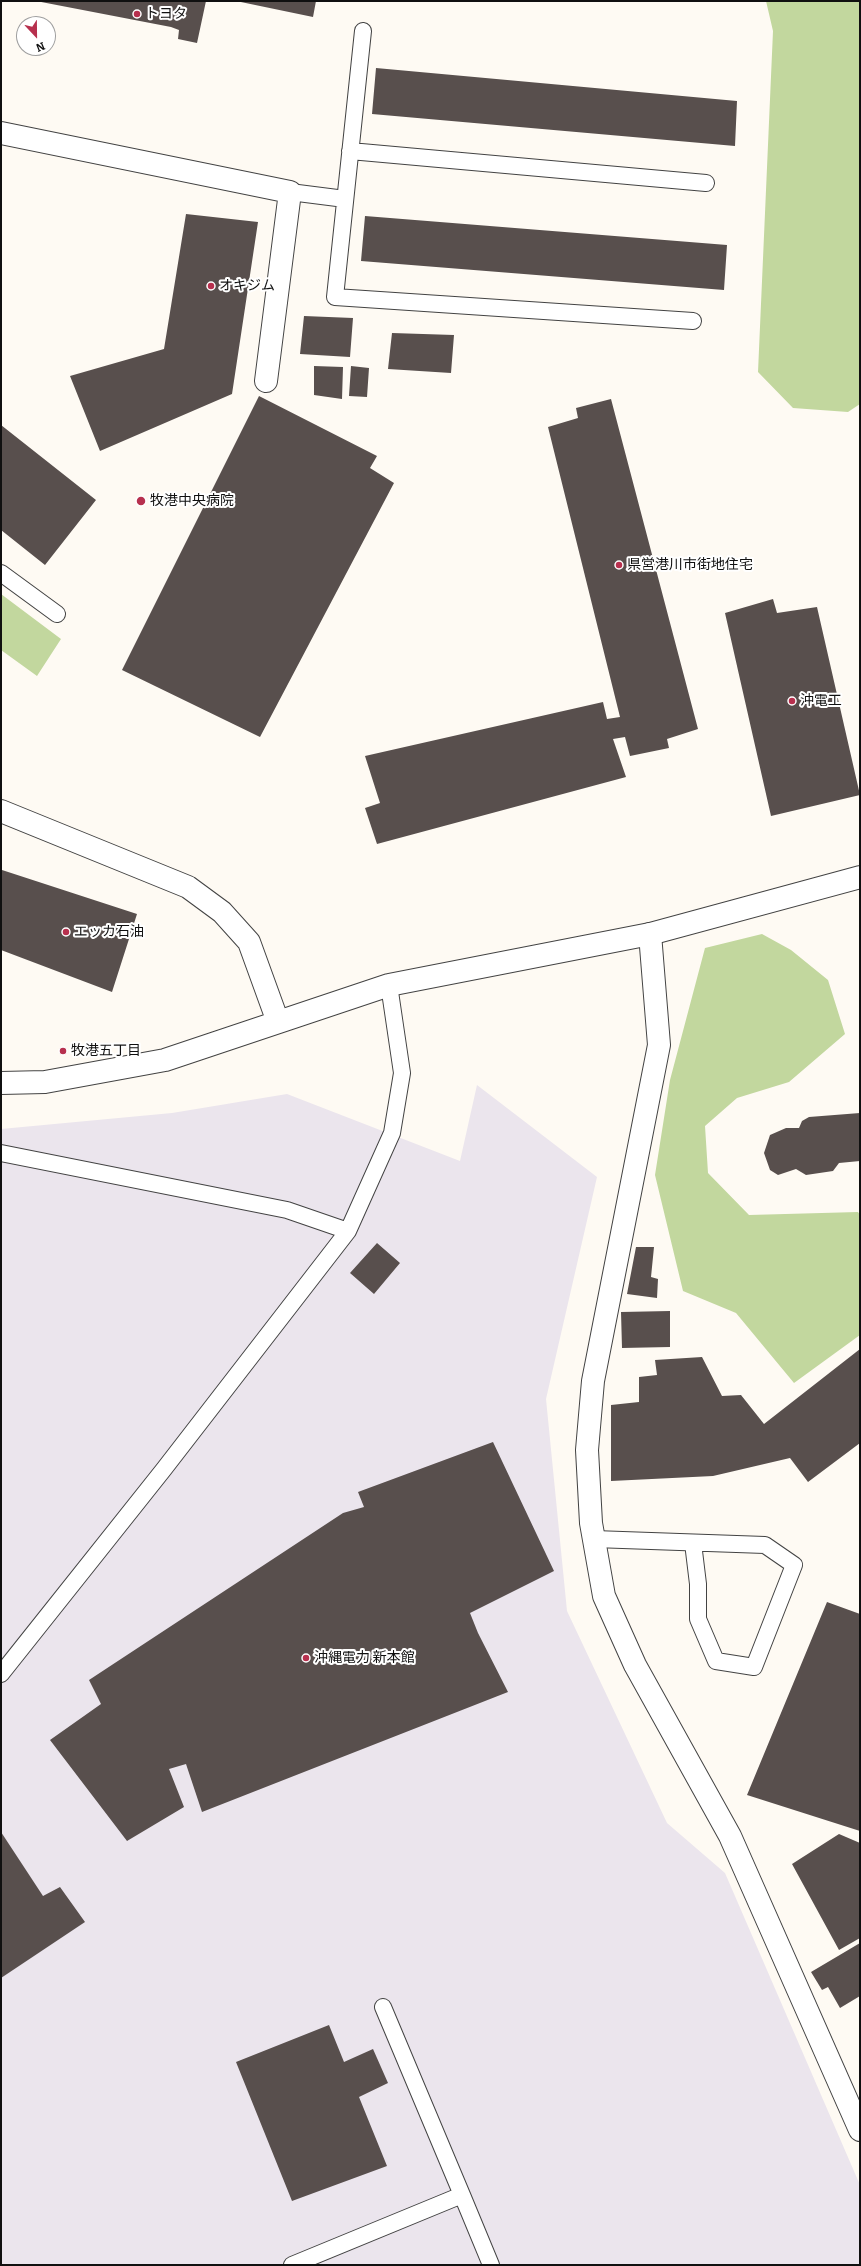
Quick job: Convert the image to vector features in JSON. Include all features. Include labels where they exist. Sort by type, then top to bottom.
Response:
[{"type":"street","points":[[1,133],[290,192],[266,381]]},
{"type":"street","points":[[1,811],[188,887],[222,912],[249,942],[278,1022]]},
{"type":"street","points":[[1,1083],[45,1082],[165,1060],[389,985],[650,934],[860,877]]},
{"type":"street","points":[[650,934],[659,1045],[593,1381],[587,1450],[591,1523],[604,1596],[635,1666],[730,1836],[860,2130]]},
{"type":"lane","points":[[363,32],[335,297],[693,321]]},
{"type":"lane","points":[[350,151],[706,183]]},
{"type":"lane","points":[[290,192],[345,198]]},
{"type":"lane","points":[[1,573],[57,614]]},
{"type":"lane","points":[[1,1674],[164,1469],[348,1231],[392,1133],[401,1081],[402,1073],[389,985]]},
{"type":"lane","points":[[1,1153],[287,1210],[348,1231]]},
{"type":"lane","points":[[594,1539],[693,1542],[765,1545],[794,1565],[754,1667],[716,1661],[698,1619],[698,1584],[693,1542]]},
{"type":"lane","points":[[383,2007],[491,2265]]},
{"type":"lane","points":[[292,2265],[462,2195]]},
{"type":"shaded area","points":[[477,1085],[597,1177],[546,1399],[567,1611],[667,1823],[725,1873],[860,2185],[860,2265],[1,2265],[1,1129],[172,1113],[287,1094],[460,1161]]},
{"type":"green space","points":[[766,1],[860,1],[860,404],[848,412],[793,408],[758,372],[773,31]]},
{"type":"green space","points":[[1,594],[61,639],[37,676],[1,650]]},
{"type":"green space","points":[[762,934],[791,950],[828,980],[845,1034],[789,1082],[737,1098],[705,1126],[708,1173],[749,1215],[858,1212],[860,1215],[860,1335],[794,1383],[736,1313],[683,1291],[655,1175],[670,1080],[705,948]]},
{"type":"building","name":"トヨタ","points":[[36,1],[206,1],[197,43],[178,39],[179,30],[171,27]]},
{"type":"building","points":[[236,1],[316,1],[313,17]]},
{"type":"building","points":[[376,68],[737,101],[735,146],[372,114]]},
{"type":"building","name":"オキジム","points":[[186,214],[258,222],[232,394],[100,451],[70,376],[164,349]]},
{"type":"building","points":[[365,216],[727,245],[724,290],[361,261]]},
{"type":"building","points":[[304,316],[353,318],[350,357],[300,354]]},
{"type":"building","points":[[392,333],[454,335],[451,373],[388,369]]},
{"type":"building","points":[[314,366],[343,367],[342,399],[314,395]]},
{"type":"building","points":[[351,366],[369,368],[367,397],[349,396]]},
{"type":"building","points":[[259,396],[377,456],[370,468],[394,483],[260,737],[122,670]]},
{"type":"building","name":"県営港川市街地住宅","points":[[611,399],[698,729],[667,739],[669,748],[630,756],[625,737],[613,739],[626,777],[377,844],[365,808],[380,803],[365,756],[603,702],[607,719],[620,717],[548,427],[578,418],[576,408]]},
{"type":"building","points":[[1,425],[96,500],[45,565],[1,530]]},
{"type":"building","name":"沖電工","points":[[773,599],[777,613],[817,607],[860,795],[771,816],[725,613]]},
{"type":"building","name":"エッカ石油","points":[[2,870],[137,914],[112,992],[1,950]]},
{"type":"building","points":[[860,1113],[860,1161],[839,1163],[833,1171],[806,1175],[796,1169],[778,1175],[770,1170],[764,1153],[770,1135],[786,1128],[799,1128],[802,1121],[809,1117]]},
{"type":"building","points":[[377,1243],[400,1263],[374,1294],[350,1273]]},
{"type":"building","points":[[636,1247],[654,1247],[651,1277],[658,1279],[657,1298],[627,1294]]},
{"type":"building","points":[[670,1311],[670,1347],[622,1348],[621,1312]]},
{"type":"building","points":[[860,1349],[860,1443],[808,1482],[790,1458],[713,1476],[611,1481],[611,1405],[639,1402],[639,1377],[657,1375],[655,1360],[702,1357],[722,1396],[741,1395],[764,1424]]},
{"type":"building","name":"沖縄電力 新本館","points":[[493,1442],[554,1571],[470,1613],[478,1633],[508,1692],[202,1812],[186,1764],[169,1769],[184,1807],[127,1841],[50,1740],[101,1704],[89,1680],[343,1513],[364,1507],[358,1492]]},
{"type":"building","points":[[827,1602],[860,1614],[860,1831],[747,1795]]},
{"type":"building","points":[[1,1832],[43,1896],[60,1887],[85,1922],[1,1978]]},
{"type":"building","points":[[839,1834],[860,1843],[860,1938],[839,1950],[792,1864]]},
{"type":"building","points":[[860,1943],[860,1996],[840,2008],[828,1987],[822,1990],[811,1972]]},
{"type":"building","points":[[329,2025],[344,2062],[373,2049],[388,2083],[359,2097],[387,2166],[292,2201],[236,2062]]},
{"type":"place","name":"トヨタ","points":[[137,14]]},
{"type":"place","name":"オキジム","points":[[211,286]]},
{"type":"place","name":"牧港中央病院","points":[[141,501]]},
{"type":"place","name":"県営港川市街地住宅","points":[[619,565]]},
{"type":"place","name":"沖電工","points":[[792,701]]},
{"type":"place","name":"エッカ石油","points":[[66,932]]},
{"type":"place","name":"牧港五丁目","points":[[63,1051]]},
{"type":"place","name":"沖縄電力 新本館","points":[[306,1658]]}]
